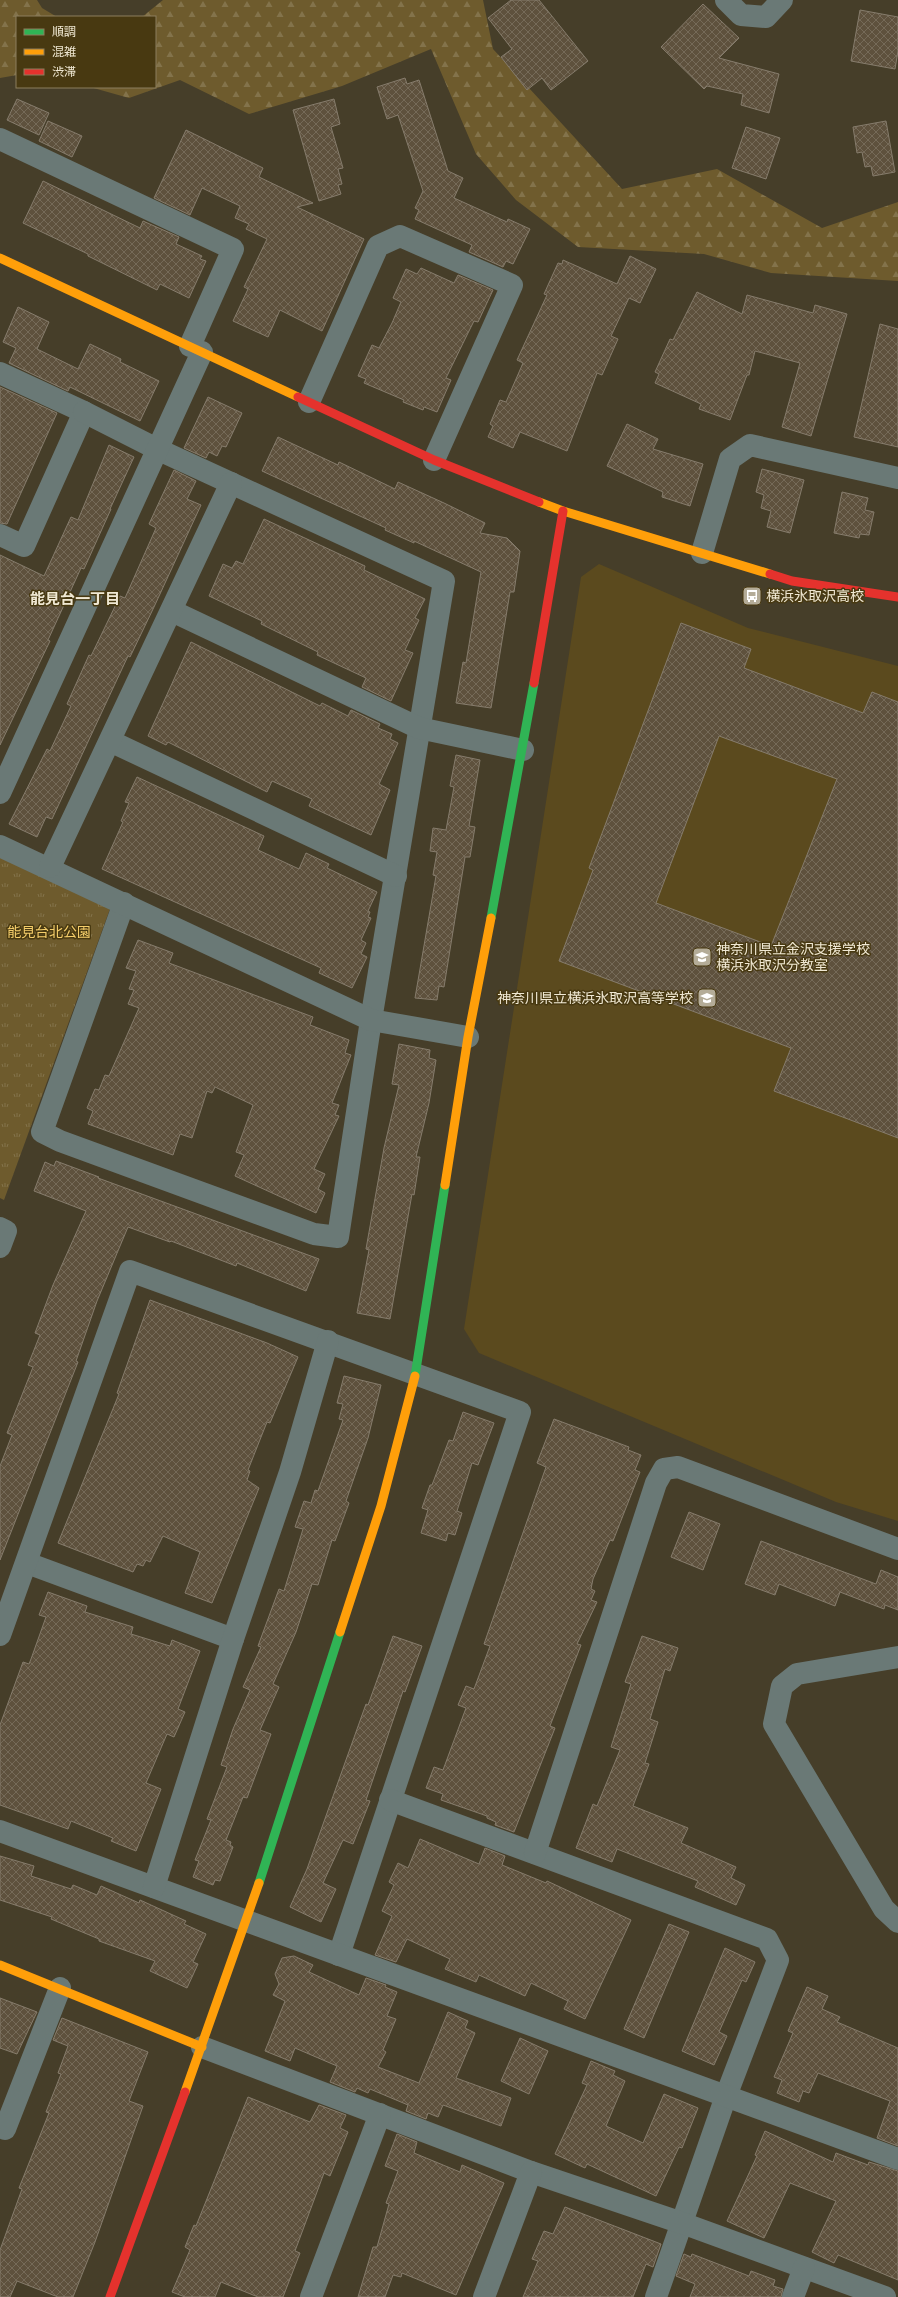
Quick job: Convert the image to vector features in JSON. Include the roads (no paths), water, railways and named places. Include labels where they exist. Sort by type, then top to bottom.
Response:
[{"type":"street","points":[[726,0],[741,15],[766,17],[782,0]]},
{"type":"street","points":[[0,139],[233,249],[159,450],[0,793]]},
{"type":"street","points":[[309,402],[378,246],[400,236],[512,285],[434,460]]},
{"type":"street","points":[[0,258],[434,460],[563,511],[792,581],[898,597]]},
{"type":"street","points":[[0,373],[84,412],[159,450],[444,581],[371,1020],[338,1237],[314,1234],[51,1137],[42,1132],[47,1114],[124,903]]},
{"type":"street","points":[[0,535],[24,546],[84,412]]},
{"type":"street","points":[[702,553],[730,460],[750,445],[898,478]]},
{"type":"street","points":[[50,867],[172,611],[231,483]]},
{"type":"street","points":[[110,2297],[202,2047],[246,1921],[381,1506],[416,1373],[468,1037],[523,750],[563,511]]},
{"type":"street","points":[[172,611],[419,728],[523,750]]},
{"type":"street","points":[[110,741],[396,876]]},
{"type":"street","points":[[0,846],[50,867],[371,1020],[468,1037]]},
{"type":"street","points":[[0,1228],[6,1231],[0,1247]]},
{"type":"street","points":[[0,1635],[27,1563],[130,1271],[328,1341],[520,1412],[339,1954]]},
{"type":"street","points":[[154,1887],[233,1639],[290,1472],[328,1341]]},
{"type":"street","points":[[535,1853],[656,1483],[664,1468],[678,1467],[898,1549]]},
{"type":"street","points":[[27,1563],[233,1639]]},
{"type":"street","points":[[898,1657],[797,1674],[782,1686],[774,1724],[884,1909],[898,1922]]},
{"type":"street","points":[[390,1800],[767,1938],[778,1960],[726,2096],[656,2297]]},
{"type":"street","points":[[0,1831],[898,2159]]},
{"type":"street","points":[[0,1965],[60,1988],[202,2047],[531,2172],[682,2223],[886,2297]]},
{"type":"street","points":[[2,2133],[60,1988]]},
{"type":"street","points":[[311,2297],[380,2114]]},
{"type":"street","points":[[484,2297],[531,2172]]},
{"type":"street","points":[[793,2297],[804,2268]]},
{"type":"place","name":"横浜氷取沢高校","points":[[752,596]]},
{"type":"place","name":"神奈川県立金沢支援学校 横浜氷取沢分教室","points":[[702,957]]},
{"type":"place","name":"神奈川県立横浜氷取沢高等学校","points":[[707,998]]},
{"type":"district","name":"能見台一丁目","points":[[75,598]]},
{"type":"park label","name":"能見台北公園","points":[[49,932]]}]
